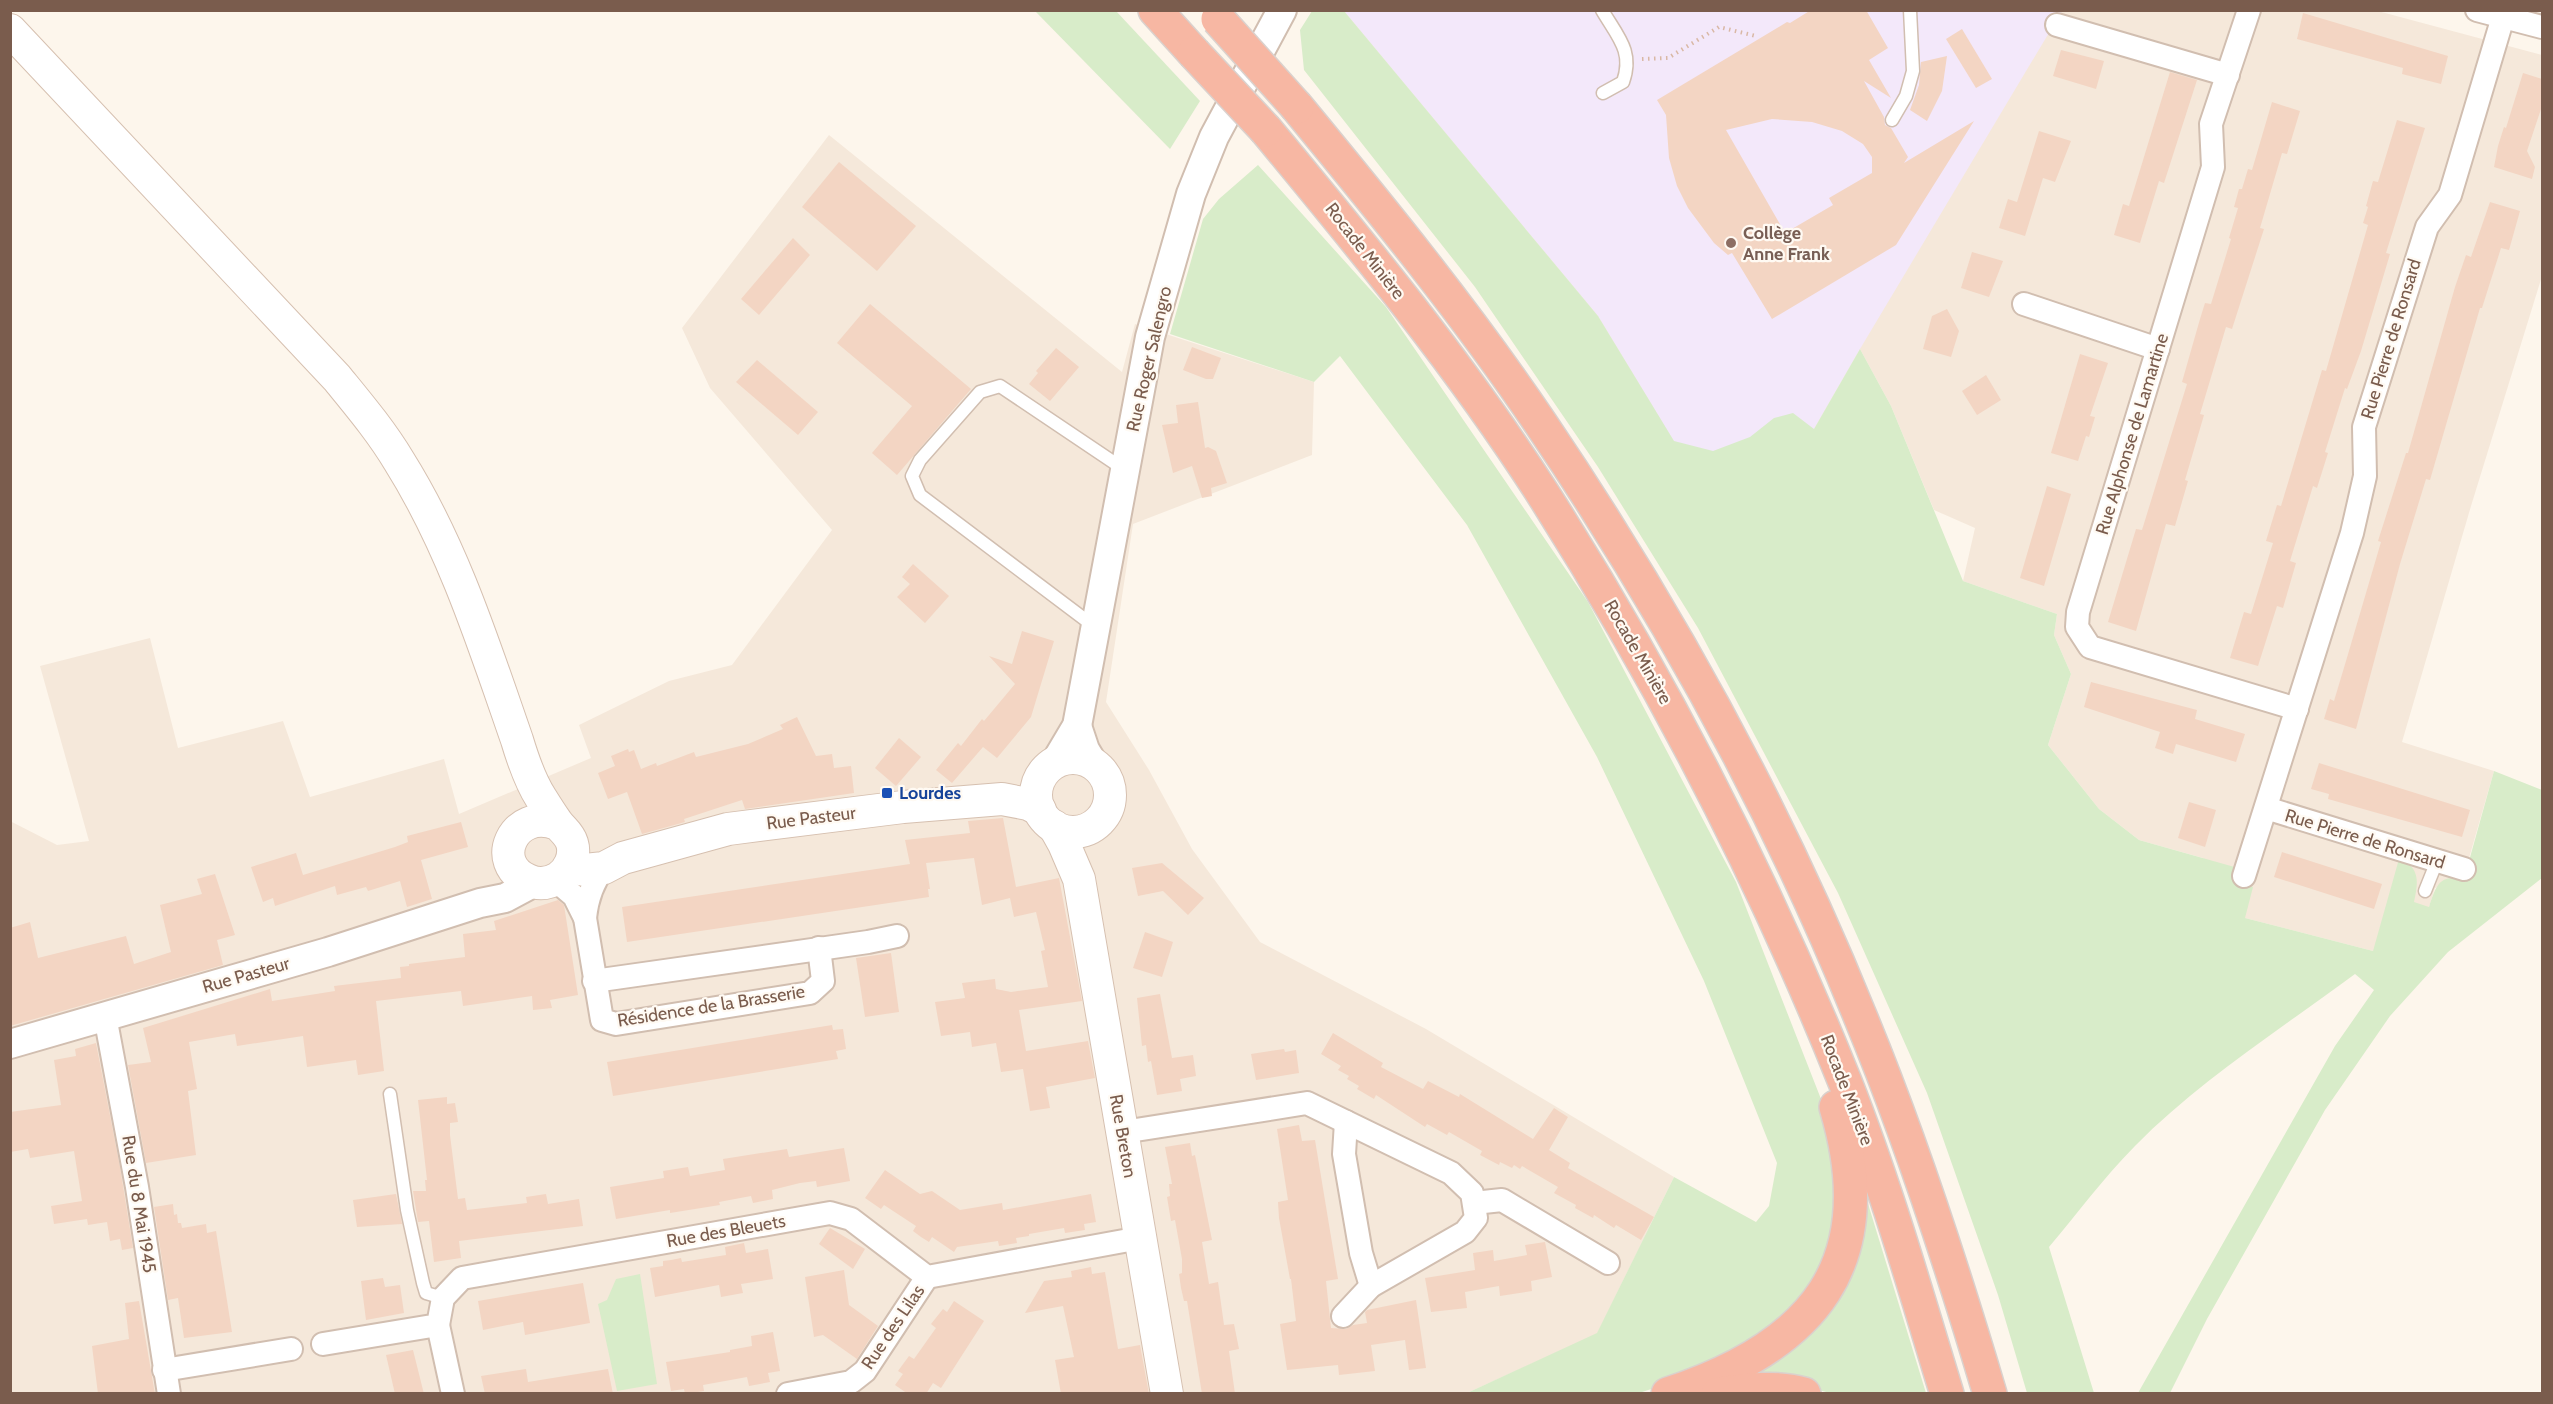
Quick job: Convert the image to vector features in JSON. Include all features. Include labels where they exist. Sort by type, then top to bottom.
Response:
[{"type":"highway","name":"Rocade Minière","points":[[1155,10],[1266,130],[1385,275],[1472,390],[1542,493],[1628,634],[1694,752],[1741,844],[1790,951],[1846,1084],[1889,1203],[1947,1394]]},
{"type":"highway","name":"Rocade Minière","points":[[1214,15],[1297,107],[1445,291],[1540,422],[1632,566],[1722,724],[1797,875],[1860,1015],[1948,1252],[1990,1394]]},
{"type":"highway","points":[[1668,1394],[1730,1370],[1784,1337],[1801,1321],[1834,1279],[1844,1246],[1850,1218],[1849,1178],[1841,1125],[1807,1025],[1790,951]]},
{"type":"highway","points":[[1718,1394],[1750,1390],[1792,1390],[1804,1394]]},
{"type":"main road","points":[[10,30],[337,378],[375,425],[417,492],[463,588],[525,763],[540,796],[573,850],[553,876],[517,873],[514,843],[522,813],[525,763]]},
{"type":"main road","points":[[1068,759],[1082,759],[1094,765],[1104,774],[1110,792],[1107,812],[1089,829],[1077,832],[1065,831],[1047,818],[1037,788],[1048,771],[1068,759]]},
{"type":"main road","name":"Rue Pasteur","points":[[1002,799],[1048,771]]},
{"type":"main road","name":"Rue Pasteur","points":[[553,876],[614,863],[728,829],[823,816],[1002,799],[1028,804],[1047,818]]},
{"type":"main road","name":"Rue Breton","points":[[1047,818],[1064,844],[1079,879],[1167,1394]]},
{"type":"main road","points":[[514,843],[537,819],[562,829],[603,852],[614,863]]},
{"type":"main road","name":"Rue Breton","points":[[1079,879],[1089,843],[1099,822]]},
{"type":"street","name":"Rue Roger Salengro","points":[[1048,771],[1077,726],[1150,337],[1191,194],[1214,137],[1282,10]]},
{"type":"street","name":"Rue Alphonse de Lamartine","points":[[2249,10],[2211,124],[2213,166],[2078,612],[2077,627],[2090,647],[2297,709]]},
{"type":"street","points":[[2477,10],[2542,27]]},
{"type":"street","name":"Rue Pierre de Ronsard","points":[[2244,876],[2352,534],[2365,476],[2364,427],[2427,227],[2450,195],[2503,17]]},
{"type":"street","points":[[2057,25],[2228,75]]},
{"type":"street","points":[[2024,304],[2158,349]]},
{"type":"street","points":[[1077,726],[1085,750],[1094,765]]},
{"type":"street","name":"Rue Pierre de Ronsard","points":[[2266,808],[2464,869]]},
{"type":"street","points":[[480,903],[500,879],[514,843]]},
{"type":"street","points":[[585,918],[587,899],[597,876],[614,863]]},
{"type":"street","name":"Rue Pasteur","points":[[10,1044],[328,952],[480,903],[505,898],[553,876]]},
{"type":"street","name":"Résidence de la Brasserie","points":[[553,876],[574,896],[585,918],[602,1020],[616,1024],[810,993],[823,981],[819,948]]},
{"type":"street","points":[[594,981],[897,936]]},
{"type":"street","name":"Rue du 8 Mai 1945","points":[[105,1016],[137,1188],[169,1394]]},
{"type":"street","points":[[1123,1132],[1307,1103],[1451,1173],[1472,1193],[1476,1218],[1465,1232],[1371,1286],[1343,1316]]},
{"type":"street","points":[[1346,1122],[1344,1155],[1361,1252],[1371,1286]]},
{"type":"street","points":[[1474,1203],[1502,1200],[1608,1263]]},
{"type":"street","name":"Rue des Bleuets","points":[[443,1298],[462,1278],[830,1213],[851,1219],[927,1277]]},
{"type":"street","points":[[927,1277],[1140,1238]]},
{"type":"street","name":"Rue des Lilas","points":[[788,1394],[851,1382],[865,1371],[927,1277]]},
{"type":"street","points":[[443,1298],[438,1325],[453,1394]]},
{"type":"street","points":[[323,1344],[438,1325]]},
{"type":"street","points":[[164,1370],[291,1349]]},
{"type":"lane","points":[[1602,10],[1627,53],[1623,82],[1604,93]]},
{"type":"lane","points":[[1892,120],[1905,96],[1913,70],[1910,10]]},
{"type":"lane","points":[[1096,628],[920,495],[912,476],[921,460],[980,392],[1000,386],[1125,470]]},
{"type":"lane","points":[[2425,891],[2438,861]]},
{"type":"lane","points":[[390,1094],[407,1210],[423,1283],[426,1293],[443,1298]]},
{"type":"path","points":[[1659,57],[1668,58],[1719,27],[1756,36]]},
{"type":"shaded area","points":[[2374,10],[2542,55],[2542,276],[2471,506],[2402,742],[2494,771],[2463,879],[2435,888],[2429,907],[2373,951],[2245,918],[2203,858],[2139,840],[2099,809],[2048,745],[2071,674],[2054,635],[2057,614],[1963,581],[1975,528],[1934,510],[1891,406],[1860,349],[1742,554],[1598,316],[1344,11]]},
{"type":"shaded area","name":"Collège Anne Frank","points":[[1344,11],[2062,11],[1860,349],[1742,554],[1598,316]]},
{"type":"shaded area","points":[[829,135],[1122,372],[1135,324],[1314,382],[1312,455],[1133,524],[1106,702],[1149,770],[1192,849],[1260,942],[1426,1029],[1674,1177],[1597,1334],[1467,1393],[11,1393],[10,821],[57,845],[89,841],[40,666],[150,638],[178,748],[283,721],[310,797],[444,759],[459,814],[591,758],[579,725],[669,681],[732,665],[832,530],[710,388],[682,328]]},
{"type":"green space","points":[[1035,11],[1116,11],[1200,101],[1170,149]]},
{"type":"green space","points":[[1312,11],[1344,11],[1598,316],[1674,441],[1713,451],[1750,437],[1774,418],[1793,413],[1814,429],[1860,349],[1891,406],[1963,581],[2057,614],[2054,635],[2071,674],[2048,745],[2099,809],[2139,840],[2238,868],[2235,881],[2253,887],[2245,918],[2373,951],[2399,859],[2411,866],[2416,876],[2414,902],[2429,907],[2440,883],[2449,878],[2464,879],[2494,771],[2542,790],[2542,878],[2448,952],[2390,1016],[2325,1110],[2207,1319],[2170,1393],[2138,1393],[2335,1046],[2374,990],[2355,974],[2186,1099],[2112,1170],[2049,1247],[2094,1393],[2027,1393],[1998,1295],[1927,1093],[1838,893],[1698,628],[1598,467],[1475,287],[1304,70],[1300,30]]},
{"type":"green space","points":[[1258,165],[1386,307],[1588,602],[1736,882],[1830,1122],[1842,1214],[1822,1284],[1765,1338],[1685,1378],[1639,1393],[1467,1393],[1597,1333],[1674,1177],[1756,1222],[1769,1206],[1777,1163],[1704,981],[1597,757],[1467,525],[1340,356],[1314,382],[1170,334],[1203,219],[1219,199]]},
{"type":"green space","points":[[1862,1184],[1926,1393],[1830,1393],[1796,1384],[1752,1383],[1746,1369],[1798,1336]]},
{"type":"green space","points":[[640,1274],[657,1384],[617,1391],[598,1304],[607,1300],[616,1279]]},
{"type":"building","points":[[1811,10],[1866,10],[1888,48],[1869,60],[1891,98],[1864,81],[1884,117],[1885,125],[1891,128],[1908,157],[1904,163],[1974,121],[1896,245],[1772,319],[1732,253],[1728,255],[1714,243],[1688,208],[1677,186],[1669,158],[1666,115],[1657,100],[1787,22],[1790,23]],"holes":[[[1772,119],[1812,122],[1842,131],[1863,144],[1872,157],[1872,173],[1829,198],[1833,205],[1785,233],[1726,130]]]},
{"type":"building","points":[[2303,13],[2448,56],[2441,84],[2402,74],[2403,68],[2297,39]]},
{"type":"building","points":[[1962,29],[1992,79],[1976,88],[1946,39]]},
{"type":"building","points":[[2061,50],[2104,61],[2096,89],[2053,76]]},
{"type":"building","points":[[1947,56],[1942,91],[1927,121],[1910,110],[1919,85],[1921,62]]},
{"type":"building","points":[[2170,72],[2197,80],[2164,183],[2159,181],[2140,243],[2114,235],[2123,204],[2129,206]]},
{"type":"building","points":[[2523,73],[2542,79],[2542,106],[2527,151],[2535,167],[2532,179],[2494,167],[2498,146]]},
{"type":"building","points":[[2272,102],[2300,111],[2287,154],[2282,153],[2260,228],[2264,229],[2232,329],[2226,327],[2200,414],[2204,415],[2185,480],[2188,481],[2175,526],[2166,524],[2136,631],[2108,622],[2136,529],[2142,530],[2187,384],[2182,382],[2205,303],[2211,304],[2231,239],[2229,238],[2238,208],[2234,207],[2239,189],[2242,189],[2248,169],[2252,170]]},
{"type":"building","points":[[2397,120],[2425,128],[2386,253],[2390,254],[2361,351],[2347,389],[2345,388],[2325,452],[2328,453],[2317,488],[2313,486],[2290,561],[2296,563],[2283,608],[2277,606],[2258,666],[2230,658],[2244,612],[2251,614],[2273,543],[2266,541],[2277,505],[2281,506],[2322,370],[2326,371],[2368,225],[2363,223],[2373,181],[2378,182]]},
{"type":"building","points":[[2039,131],[2071,141],[2055,182],[2043,178],[2025,236],[1999,228],[2008,199],[2017,202]]},
{"type":"building","points":[[839,162],[916,226],[877,271],[802,207]]},
{"type":"building","points":[[2490,202],[2520,211],[2509,250],[2501,248],[2482,308],[2480,308],[2430,480],[2426,479],[2400,564],[2356,729],[2324,719],[2330,699],[2334,701],[2381,542],[2378,541],[2406,453],[2408,453],[2455,287],[2466,255],[2471,257]]},
{"type":"building","points":[[793,238],[810,255],[759,315],[741,299]]},
{"type":"building","points":[[1972,252],[2003,261],[1989,297],[1961,288]]},
{"type":"building","points":[[870,304],[971,389],[897,475],[872,453],[912,406],[837,343]]},
{"type":"building","points":[[1947,309],[1959,331],[1951,357],[1923,349],[1932,316]]},
{"type":"building","points":[[1192,347],[1221,358],[1213,379],[1206,379],[1183,370]]},
{"type":"building","points":[[1056,348],[1079,367],[1050,401],[1029,384],[1038,373],[1036,371]]},
{"type":"building","points":[[2080,354],[2108,363],[2090,416],[2095,417],[2089,437],[2086,436],[2078,461],[2051,453]]},
{"type":"building","points":[[757,360],[818,412],[798,435],[736,382]]},
{"type":"building","points":[[1986,375],[2001,400],[1977,415],[1962,391]]},
{"type":"building","points":[[1198,402],[1205,448],[1216,451],[1227,483],[1211,488],[1212,496],[1202,498],[1192,466],[1173,473],[1162,425],[1178,423],[1176,405]]},
{"type":"building","points":[[2047,486],[2071,494],[2044,586],[2020,578]]},
{"type":"building","points":[[913,564],[949,596],[925,623],[897,597],[910,584],[902,577]]},
{"type":"building","points":[[1022,631],[1054,641],[1031,717],[997,758],[983,747],[952,783],[936,770],[958,743],[961,746],[982,719],[984,721],[1015,684],[989,656],[1012,664]]},
{"type":"building","points":[[2091,682],[2197,710],[2195,719],[2245,734],[2236,762],[2176,744],[2173,754],[2155,748],[2160,732],[2084,707]]},
{"type":"building","points":[[797,717],[816,756],[832,754],[834,768],[851,766],[854,793],[745,809],[742,800],[684,819],[685,822],[642,834],[627,792],[608,799],[598,773],[615,766],[611,756],[628,749],[629,752],[634,750],[641,769],[656,763],[657,766],[694,752],[696,757],[748,744],[783,729],[780,725]]},
{"type":"building","points":[[899,738],[921,757],[896,786],[875,768]]},
{"type":"building","points":[[2319,763],[2470,810],[2462,837],[2328,799],[2329,794],[2311,789]]},
{"type":"building","points":[[2189,802],[2216,810],[2205,847],[2178,838]]},
{"type":"building","points":[[1003,818],[1016,887],[1059,878],[1082,1001],[1019,1010],[1026,1051],[1088,1041],[1095,1078],[1046,1087],[1050,1108],[1030,1111],[1023,1069],[1001,1072],[996,1043],[972,1047],[970,1032],[941,1036],[935,1002],[965,998],[962,983],[995,979],[996,989],[1011,992],[1048,987],[1041,951],[1045,950],[1036,912],[1014,917],[1010,898],[982,905],[974,858],[926,863],[929,897],[627,942],[622,907],[910,864],[905,840],[970,833],[968,821]]},
{"type":"building","points":[[461,822],[468,847],[421,860],[432,899],[407,907],[400,881],[368,891],[366,887],[337,895],[335,886],[275,906],[273,898],[263,902],[251,867],[296,853],[303,875],[395,847],[408,842],[407,836]]},
{"type":"building","points":[[2282,852],[2382,884],[2374,909],[2274,877]]},
{"type":"building","points":[[1162,863],[1204,898],[1188,915],[1163,891],[1138,896],[1132,868]]},
{"type":"building","points":[[215,874],[235,935],[217,940],[223,965],[10,1026],[10,928],[30,922],[38,958],[126,936],[134,964],[171,952],[160,905],[202,894],[197,879]]},
{"type":"building","points":[[558,900],[564,905],[578,995],[550,1000],[552,1008],[533,1010],[532,996],[463,1006],[461,991],[376,1001],[384,1071],[358,1075],[356,1060],[307,1067],[303,1036],[237,1046],[235,1034],[189,1042],[197,1089],[188,1091],[196,1155],[146,1163],[128,1065],[151,1062],[143,1028],[270,989],[272,1001],[335,991],[334,986],[401,978],[400,967],[409,966],[409,964],[465,957],[463,934],[496,930],[494,921]]},
{"type":"building","points":[[1145,932],[1173,942],[1162,977],[1133,968]]},
{"type":"building","points":[[891,953],[899,1012],[865,1017],[856,958]]},
{"type":"building","points":[[1160,994],[1172,1058],[1193,1055],[1196,1076],[1180,1079],[1182,1091],[1157,1095],[1151,1061],[1148,1062],[1146,1045],[1142,1046],[1137,998]]},
{"type":"building","points":[[832,1025],[833,1030],[843,1029],[846,1049],[836,1051],[838,1059],[613,1096],[607,1062]]},
{"type":"building","points":[[1333,1033],[1383,1063],[1381,1067],[1423,1089],[1428,1081],[1459,1097],[1460,1094],[1533,1139],[1554,1108],[1568,1117],[1549,1150],[1570,1163],[1568,1168],[1654,1217],[1641,1240],[1616,1225],[1614,1228],[1594,1215],[1593,1218],[1575,1208],[1576,1205],[1554,1193],[1558,1187],[1522,1166],[1520,1169],[1500,1162],[1499,1165],[1480,1155],[1482,1151],[1449,1132],[1447,1135],[1427,1124],[1425,1127],[1376,1095],[1374,1099],[1357,1089],[1359,1086],[1347,1079],[1349,1076],[1338,1070],[1341,1066],[1321,1054]]},
{"type":"building","points":[[96,1043],[133,1248],[122,1250],[120,1239],[110,1241],[107,1222],[88,1225],[87,1219],[54,1224],[51,1206],[82,1201],[74,1151],[30,1158],[28,1149],[10,1152],[10,1112],[61,1105],[54,1060],[76,1056],[75,1049]]},
{"type":"building","points":[[1284,1049],[1285,1052],[1296,1050],[1299,1073],[1256,1080],[1251,1054]]},
{"type":"building","points":[[447,1097],[447,1104],[455,1103],[458,1122],[450,1123],[450,1135],[458,1199],[465,1198],[467,1210],[527,1203],[526,1197],[546,1194],[548,1204],[579,1199],[583,1226],[459,1241],[461,1258],[434,1262],[429,1221],[418,1222],[413,1191],[426,1191],[425,1180],[427,1180],[418,1100]]},
{"type":"building","points":[[1299,1125],[1302,1141],[1315,1140],[1338,1279],[1326,1281],[1331,1328],[1346,1329],[1353,1325],[1367,1323],[1365,1312],[1367,1310],[1416,1300],[1426,1368],[1409,1370],[1405,1340],[1371,1345],[1375,1371],[1339,1375],[1338,1365],[1287,1370],[1280,1324],[1296,1321],[1291,1279],[1279,1218],[1278,1202],[1288,1200],[1277,1129]]},
{"type":"building","points":[[1190,1143],[1192,1156],[1195,1155],[1212,1240],[1202,1242],[1209,1284],[1218,1282],[1224,1325],[1234,1324],[1239,1349],[1229,1351],[1235,1394],[1202,1394],[1187,1301],[1184,1301],[1181,1288],[1179,1274],[1182,1273],[1182,1259],[1175,1220],[1171,1221],[1167,1197],[1170,1196],[1169,1184],[1172,1184],[1165,1147]]},
{"type":"building","points":[[844,1148],[850,1181],[817,1187],[816,1181],[800,1183],[772,1190],[773,1199],[753,1203],[751,1196],[719,1202],[720,1205],[616,1219],[610,1187],[664,1178],[663,1171],[688,1167],[690,1176],[725,1170],[723,1159],[787,1149],[789,1157]]},
{"type":"building","points":[[885,1170],[920,1194],[932,1191],[960,1210],[1002,1203],[1003,1210],[1091,1194],[1096,1222],[1084,1224],[1085,1230],[1065,1233],[1064,1228],[1016,1238],[1017,1243],[999,1246],[998,1241],[957,1247],[954,1252],[932,1237],[929,1242],[913,1231],[916,1226],[884,1205],[881,1209],[865,1198]]},
{"type":"building","points":[[396,1194],[402,1224],[357,1227],[353,1200]]},
{"type":"building","points":[[173,1204],[174,1215],[177,1214],[178,1223],[181,1223],[182,1228],[206,1224],[207,1233],[216,1231],[232,1332],[184,1338],[178,1298],[168,1300],[154,1207]]},
{"type":"building","points":[[830,1228],[865,1249],[853,1269],[819,1244]]},
{"type":"building","points":[[1545,1242],[1552,1277],[1531,1281],[1532,1291],[1500,1296],[1499,1286],[1465,1292],[1467,1308],[1431,1312],[1425,1278],[1475,1270],[1473,1253],[1493,1250],[1494,1261],[1527,1255],[1525,1245]]},
{"type":"building","points":[[744,1243],[746,1253],[768,1249],[773,1279],[741,1284],[743,1293],[721,1297],[719,1285],[655,1297],[650,1268],[663,1266],[663,1261],[681,1258],[682,1262],[726,1255],[725,1247]]},
{"type":"building","points":[[1091,1267],[1092,1274],[1105,1272],[1118,1349],[1140,1345],[1149,1394],[1061,1394],[1055,1360],[1074,1357],[1063,1306],[1025,1313],[1044,1281],[1072,1277],[1071,1271]]},
{"type":"building","points":[[844,1270],[849,1305],[878,1326],[857,1359],[823,1335],[814,1337],[805,1277]]},
{"type":"building","points":[[383,1278],[385,1287],[400,1285],[404,1313],[366,1320],[361,1281]]},
{"type":"building","points":[[583,1283],[590,1323],[525,1335],[523,1322],[483,1330],[478,1301]]},
{"type":"building","points":[[139,1301],[155,1394],[98,1394],[92,1346],[129,1339],[125,1303]]},
{"type":"building","points":[[954,1301],[984,1321],[941,1388],[933,1383],[926,1394],[908,1394],[895,1385],[903,1374],[898,1371],[909,1356],[914,1359],[936,1328],[931,1324],[943,1309],[947,1312]]},
{"type":"building","points":[[773,1332],[780,1371],[768,1373],[770,1382],[749,1386],[747,1377],[703,1385],[704,1391],[685,1394],[684,1389],[671,1391],[666,1362],[730,1352],[730,1350],[752,1346],[751,1336]]},
{"type":"building","points":[[413,1350],[424,1394],[395,1394],[386,1355]]},
{"type":"building","points":[[526,1369],[528,1382],[608,1369],[613,1394],[485,1394],[481,1376]]},
{"type":"place","name":"Collège Anne Frank","points":[[1731,243]]},
{"type":"place","name":"Lourdes","points":[[887,793]]}]
